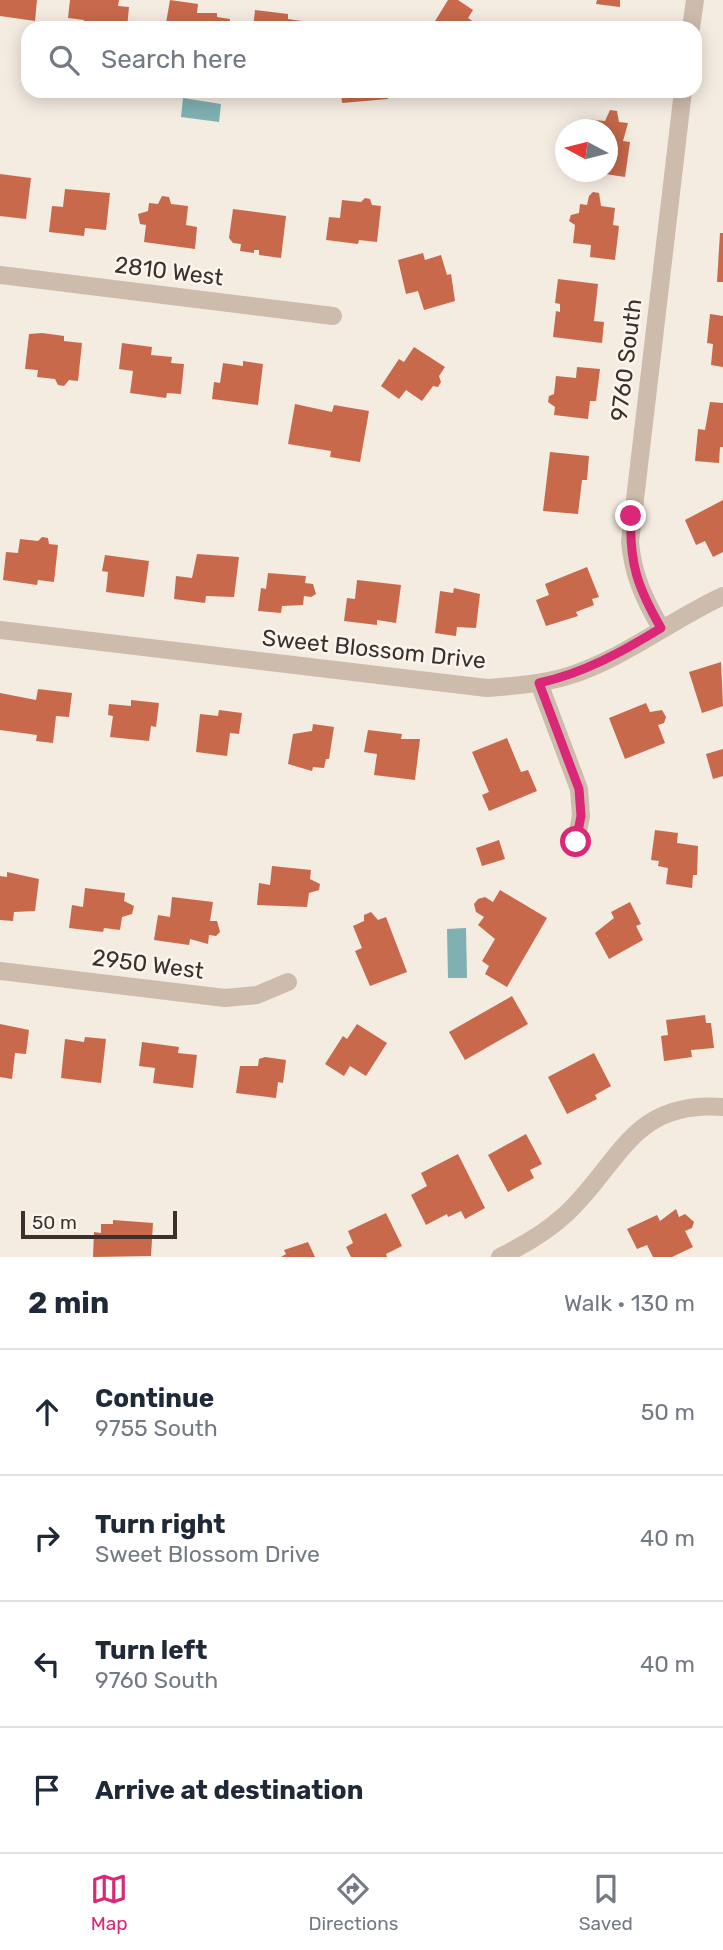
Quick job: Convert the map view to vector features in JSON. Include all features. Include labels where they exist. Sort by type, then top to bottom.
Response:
[{"type":"street","points":[[692,21],[695,0]]},
{"type":"street","name":"9760 South","points":[[661,628],[639,587],[630,541],[682,98]]},
{"type":"street","name":"2810 West","points":[[0,275],[333,316]]},
{"type":"street","name":"Sweet Blossom Drive","points":[[0,630],[461,686],[500,687],[539,683],[569,676],[723,596]]},
{"type":"street","points":[[539,683],[579,789],[581,816],[576,842]]},
{"type":"street","name":"2950 West","points":[[0,971],[225,998],[257,995],[288,982]]},
{"type":"street","points":[[500,1257],[545,1232],[568,1213],[629,1137],[654,1120],[680,1109],[723,1107]]},
{"type":"water","points":[[183,98],[221,104],[219,122],[181,117]]},
{"type":"water","points":[[466,928],[467,978],[448,978],[447,929]]},
{"type":"building","points":[[0,0],[37,0],[35,21],[0,16]]},
{"type":"building","points":[[70,0],[119,0],[118,6],[129,7],[128,21],[84,21],[68,18]]},
{"type":"building","points":[[170,0],[198,4],[197,13],[217,13],[217,17],[230,19],[230,21],[166,21]]},
{"type":"building","points":[[448,0],[458,0],[473,10],[468,18],[472,21],[435,21]]},
{"type":"building","points":[[597,0],[620,0],[620,7],[596,4]]},
{"type":"building","points":[[255,10],[288,14],[288,19],[302,21],[254,21]]},
{"type":"building","points":[[342,98],[388,99],[342,103]]},
{"type":"building","points":[[610,110],[617,111],[619,122],[628,123],[623,141],[630,142],[625,177],[618,176],[618,119],[606,119]]},
{"type":"building","points":[[0,174],[31,178],[26,219],[0,216]]},
{"type":"building","points":[[65,189],[110,193],[106,230],[85,228],[84,236],[49,232],[52,206],[63,207]]},
{"type":"building","points":[[593,192],[599,193],[601,206],[615,208],[613,225],[619,226],[615,260],[590,257],[591,245],[573,243],[575,225],[569,221],[571,215],[579,213],[580,204],[587,205]]},
{"type":"building","points":[[162,196],[169,197],[171,204],[188,206],[186,225],[197,227],[195,249],[144,242],[146,225],[140,224],[138,214],[148,211],[149,203],[158,204]]},
{"type":"building","points":[[365,198],[370,199],[372,205],[381,206],[377,242],[359,240],[358,244],[326,240],[329,217],[340,218],[342,200],[361,202]]},
{"type":"building","points":[[233,209],[286,216],[281,258],[259,255],[259,250],[254,250],[254,253],[240,251],[241,244],[233,243],[229,238]]},
{"type":"building","points":[[720,233],[723,233],[723,282],[717,282]]},
{"type":"building","points":[[423,253],[425,260],[441,255],[447,275],[451,274],[455,301],[424,310],[418,291],[406,294],[398,260]]},
{"type":"building","points":[[558,279],[598,284],[594,321],[604,322],[602,343],[553,337],[556,311],[560,312],[560,304],[555,303]]},
{"type":"building","points":[[710,314],[723,316],[723,367],[711,365],[713,344],[707,343]]},
{"type":"building","points":[[29,334],[64,336],[64,341],[82,343],[78,381],[69,380],[64,386],[58,385],[55,379],[37,377],[38,370],[25,369]]},
{"type":"building","points":[[122,343],[152,347],[151,355],[172,357],[171,363],[184,364],[181,394],[167,393],[166,398],[130,393],[133,371],[119,369]]},
{"type":"building","points":[[414,347],[445,367],[439,376],[441,382],[438,387],[433,386],[422,401],[406,390],[399,399],[381,386],[399,359],[404,362]]},
{"type":"building","points":[[243,361],[263,364],[258,405],[212,399],[214,382],[220,383],[223,363],[243,366]]},
{"type":"building","points":[[577,367],[600,369],[596,401],[590,401],[588,419],[554,415],[555,407],[548,402],[549,396],[554,394],[556,376],[576,378]]},
{"type":"building","points":[[710,402],[723,403],[723,447],[720,447],[719,463],[695,461],[698,429],[705,430]]},
{"type":"building","points":[[295,404],[332,412],[334,405],[369,411],[360,462],[330,457],[331,451],[288,444]]},
{"type":"building","points":[[550,452],[589,456],[587,480],[582,480],[578,514],[543,511]]},
{"type":"building","points":[[723,500],[723,552],[713,557],[705,541],[696,545],[685,520]]},
{"type":"building","points":[[42,537],[48,538],[49,544],[58,545],[54,582],[38,580],[37,585],[3,580],[6,552],[18,553],[20,539],[38,541]]},
{"type":"building","points":[[197,554],[239,557],[234,597],[206,596],[205,603],[174,599],[176,576],[192,578]]},
{"type":"building","points":[[105,555],[149,561],[144,597],[106,592],[108,572],[102,571]]},
{"type":"building","points":[[587,567],[599,597],[592,599],[594,605],[576,612],[578,616],[546,626],[536,600],[549,595],[545,584]]},
{"type":"building","points":[[268,573],[306,576],[305,583],[313,584],[316,594],[311,597],[304,596],[303,605],[282,606],[281,613],[258,611],[261,588],[266,589]]},
{"type":"building","points":[[357,580],[401,585],[396,623],[377,620],[377,625],[344,621],[347,598],[355,599]]},
{"type":"building","points":[[454,588],[480,594],[476,628],[457,627],[456,636],[435,633],[440,591],[453,593]]},
{"type":"building","points":[[721,662],[723,706],[702,713],[689,672]]},
{"type":"building","points":[[38,689],[72,693],[69,717],[56,716],[53,743],[36,741],[37,735],[0,730],[0,693],[36,700]]},
{"type":"building","points":[[131,700],[159,703],[156,727],[151,726],[149,741],[110,737],[113,716],[108,715],[109,704],[131,706]]},
{"type":"building","points":[[646,703],[650,712],[662,710],[666,717],[664,723],[658,725],[665,743],[625,759],[609,718]]},
{"type":"building","points":[[219,710],[242,713],[239,734],[230,733],[227,756],[196,752],[200,714],[218,716]]},
{"type":"building","points":[[313,724],[334,727],[329,759],[326,759],[324,768],[313,767],[312,771],[288,764],[293,734],[312,731]]},
{"type":"building","points":[[368,730],[402,734],[401,739],[420,739],[415,780],[374,775],[377,754],[364,752]]},
{"type":"building","points":[[507,738],[521,772],[528,770],[537,791],[489,811],[482,795],[489,792],[472,752]]},
{"type":"building","points":[[723,749],[723,776],[713,779],[706,754]]},
{"type":"building","points":[[655,830],[678,833],[677,843],[698,846],[697,875],[693,875],[692,888],[666,884],[668,868],[658,866],[659,861],[651,860]]},
{"type":"building","points":[[499,840],[505,859],[482,866],[476,848]]},
{"type":"building","points":[[272,866],[311,870],[310,879],[320,884],[319,890],[309,893],[307,907],[257,905],[259,883],[270,885]]},
{"type":"building","points":[[7,872],[39,879],[35,911],[14,912],[13,921],[0,920],[0,876],[7,877]]},
{"type":"building","points":[[85,888],[125,893],[124,901],[134,906],[132,914],[122,917],[120,930],[104,928],[103,932],[69,928],[72,905],[83,907]]},
{"type":"building","points":[[500,890],[547,918],[507,987],[485,974],[489,966],[482,961],[495,939],[478,925],[484,917],[476,912],[474,904],[485,897],[493,902]]},
{"type":"building","points":[[172,897],[213,902],[210,921],[217,921],[220,932],[216,936],[209,935],[208,944],[190,939],[189,945],[154,940],[158,915],[170,917]]},
{"type":"building","points":[[630,902],[641,924],[636,926],[643,940],[609,959],[595,933],[614,918],[611,912]]},
{"type":"building","points":[[371,912],[378,920],[386,917],[407,972],[370,986],[355,951],[362,948],[353,926],[364,921],[364,915]]},
{"type":"building","points":[[512,996],[528,1024],[465,1060],[449,1032]]},
{"type":"building","points":[[705,1015],[706,1023],[711,1023],[714,1048],[691,1050],[692,1057],[664,1061],[661,1036],[668,1035],[666,1020]]},
{"type":"building","points":[[0,1024],[29,1030],[26,1054],[15,1053],[12,1079],[0,1077]]},
{"type":"building","points":[[357,1024],[387,1043],[366,1076],[350,1066],[344,1076],[325,1064],[343,1036],[347,1039]]},
{"type":"building","points":[[85,1037],[106,1039],[101,1083],[61,1078],[65,1039],[84,1042]]},
{"type":"building","points":[[142,1042],[179,1047],[178,1053],[197,1055],[193,1088],[153,1083],[155,1068],[139,1066]]},
{"type":"building","points":[[594,1053],[611,1086],[595,1095],[597,1099],[567,1114],[548,1077]]},
{"type":"building","points":[[265,1057],[286,1060],[283,1083],[278,1082],[276,1098],[236,1093],[240,1066],[258,1066],[259,1059]]},
{"type":"building","points":[[526,1134],[542,1164],[530,1170],[534,1178],[508,1192],[488,1155]]},
{"type":"building","points":[[458,1154],[485,1208],[465,1219],[461,1211],[448,1217],[447,1214],[426,1225],[411,1195],[427,1186],[421,1173]]},
{"type":"building","points":[[676,1209],[679,1217],[685,1214],[694,1222],[692,1228],[685,1231],[693,1247],[672,1257],[653,1257],[647,1245],[637,1249],[627,1229],[657,1215],[660,1221]]},
{"type":"building","points":[[386,1213],[402,1246],[386,1254],[387,1257],[351,1257],[346,1247],[353,1243],[348,1231]]},
{"type":"building","points":[[113,1220],[153,1223],[151,1256],[93,1257],[94,1232],[101,1233],[101,1224],[113,1224]]},
{"type":"building","points":[[308,1242],[315,1257],[281,1257],[286,1254],[284,1250]]},
{"type":"route","points":[[576,842],[581,816],[579,789],[539,683],[569,676],[598,663],[630,648],[661,628],[639,587],[632,566],[631,516]]}]
